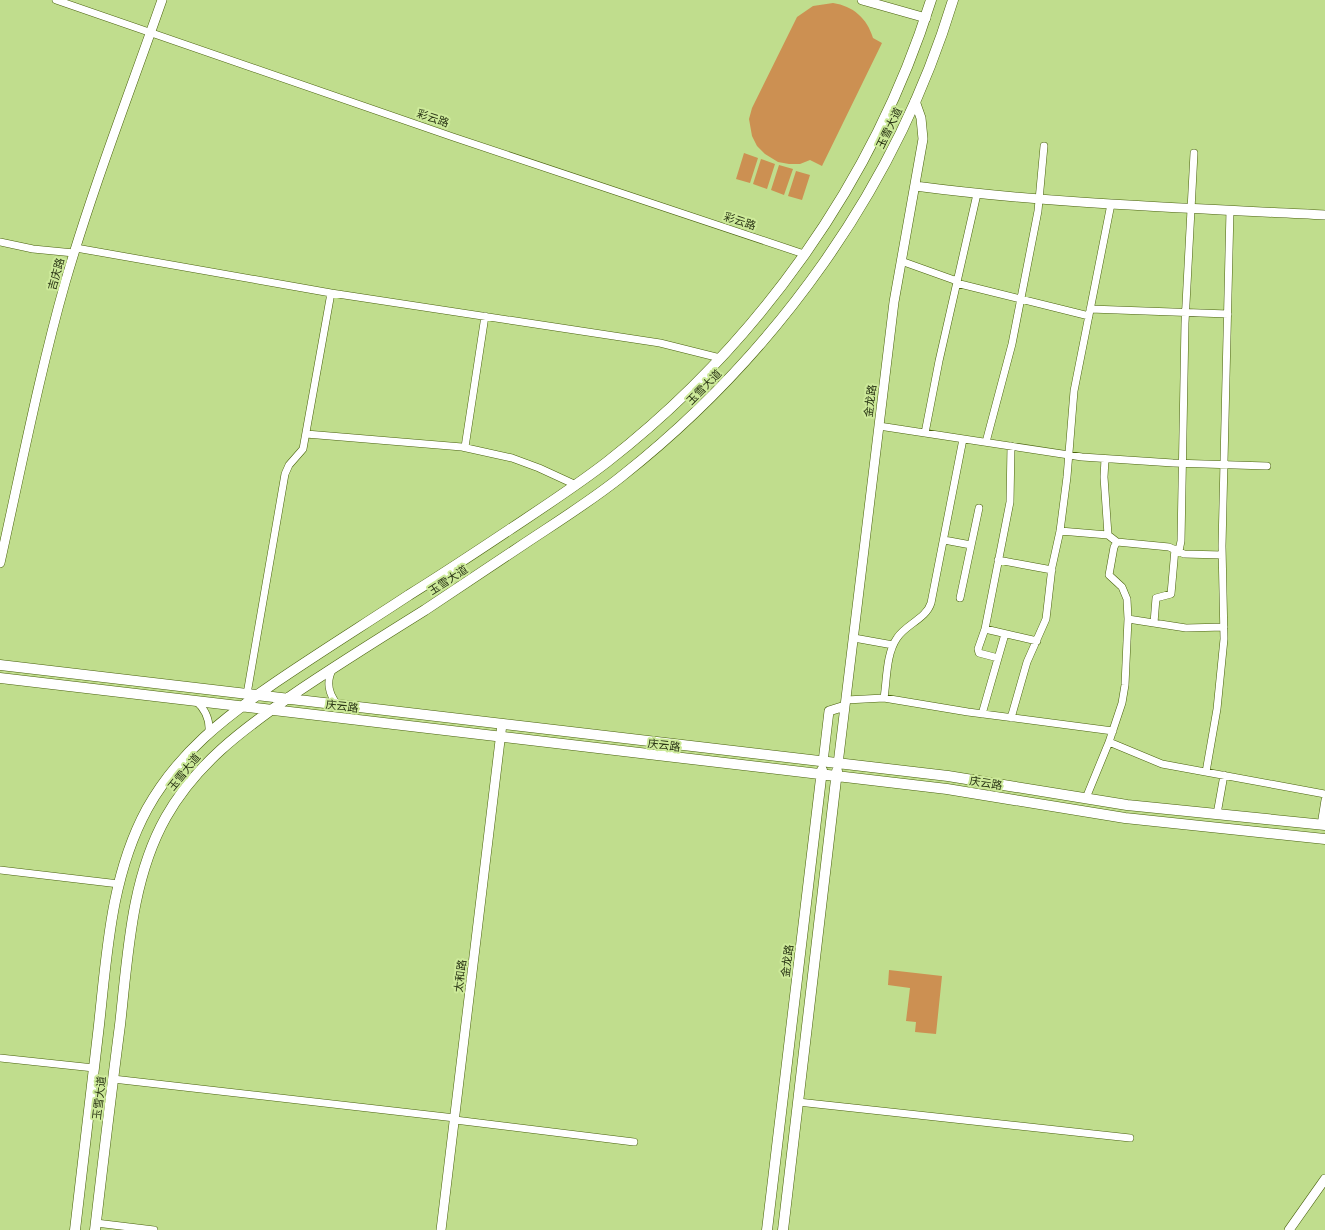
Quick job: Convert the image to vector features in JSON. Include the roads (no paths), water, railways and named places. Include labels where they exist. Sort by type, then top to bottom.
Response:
[{"type":"main road","name":"玉雪大道","points":[[74,1230],[106,963],[119,884],[136,832],[156,793],[183,758],[209,732],[242,706],[309,659],[576,485],[651,425],[720,358],[759,314],[804,254],[839,200],[879,131],[900,84],[926,18],[931,0]]},
{"type":"main road","name":"玉雪大道","points":[[96,1227],[113,1079],[136,903],[145,865],[155,840],[174,804],[198,771],[225,745],[272,710],[333,668],[588,502],[643,459],[705,403],[759,346],[792,305],[825,260],[877,178],[916,101],[938,45],[953,0]]},
{"type":"main road","name":"庆云路","points":[[0,665],[948,776],[1162,809],[1323,825]]},
{"type":"main road","name":"庆云路","points":[[0,678],[946,789],[1125,818],[1325,839]]},
{"type":"main road","name":"金龙路","points":[[767,1230],[823,762]]},
{"type":"main road","name":"金龙路","points":[[783,1230],[838,764]]},
{"type":"street","name":"彩云路","points":[[56,0],[453,137],[804,254]]},
{"type":"street","name":"吉庆路","points":[[0,563],[42,374],[75,250],[100,173],[162,0]]},
{"type":"street","points":[[862,0],[926,18]]},
{"type":"street","name":"金龙路","points":[[838,764],[894,302],[923,139],[921,118],[916,101]]},
{"type":"street","points":[[986,442],[1012,344],[1021,299],[1039,199],[1044,146]]},
{"type":"street","points":[[1154,623],[1156,598],[1170,594],[1177,550],[1181,541],[1185,312],[1194,153]]},
{"type":"street","points":[[915,186],[977,194],[1039,199],[1325,215]]},
{"type":"street","points":[[925,433],[939,361],[977,194]]},
{"type":"street","points":[[1011,718],[1024,669],[1046,619],[1052,570],[1060,531],[1069,455],[1074,391],[1110,204]]},
{"type":"street","points":[[1206,772],[1220,685],[1224,627],[1222,555],[1230,210]]},
{"type":"street","points":[[0,242],[33,249],[75,250],[331,293],[660,343],[720,358]]},
{"type":"street","points":[[901,261],[957,282],[1021,299],[1089,312],[1185,312],[1228,314]]},
{"type":"street","points":[[247,694],[285,474],[289,465],[303,449],[331,293]]},
{"type":"street","points":[[465,447],[485,316]]},
{"type":"street","points":[[880,426],[1069,455],[1183,464],[1267,466]]},
{"type":"street","points":[[306,434],[465,447],[512,458],[576,485]]},
{"type":"street","points":[[884,698],[893,645],[903,631],[926,614],[930,607],[963,439]]},
{"type":"street","points":[[998,658],[979,652],[978,649],[985,629],[1010,502],[1011,446]]},
{"type":"street","points":[[1105,458],[1104,476],[1108,535]]},
{"type":"street","points":[[960,598],[979,508]]},
{"type":"street","points":[[1060,531],[1108,535],[1117,542],[1169,547],[1184,554],[1222,555]]},
{"type":"street","points":[[944,540],[971,545]]},
{"type":"street","points":[[1086,798],[1113,731],[1124,691],[1128,619],[1125,594],[1122,587],[1109,575],[1114,547],[1117,542]]},
{"type":"street","points":[[998,560],[1052,570]]},
{"type":"street","points":[[1128,619],[1186,628],[1224,627]]},
{"type":"street","points":[[985,629],[1037,641]]},
{"type":"street","points":[[982,714],[1005,634]]},
{"type":"street","points":[[854,638],[893,645]]},
{"type":"street","points":[[333,668],[329,676],[328,685],[332,698],[338,704]]},
{"type":"street","points":[[846,703],[884,698],[982,714],[1113,731]]},
{"type":"street","points":[[196,701],[203,708],[207,717],[209,732]]},
{"type":"street","name":"金龙路","points":[[823,762],[829,711],[846,703]]},
{"type":"street","name":"太和路","points":[[441,1230],[502,724]]},
{"type":"street","points":[[1109,742],[1162,764],[1325,794]]},
{"type":"street","points":[[1217,814],[1224,775]]},
{"type":"street","points":[[1323,825],[1325,800]]},
{"type":"street","points":[[0,870],[119,884]]},
{"type":"street","points":[[0,1058],[94,1068]]},
{"type":"street","points":[[113,1079],[455,1119],[634,1142]]},
{"type":"street","points":[[798,1102],[1130,1138]]},
{"type":"street","points":[[1289,1230],[1325,1178]]},
{"type":"street","points":[[96,1227],[154,1230]]}]
